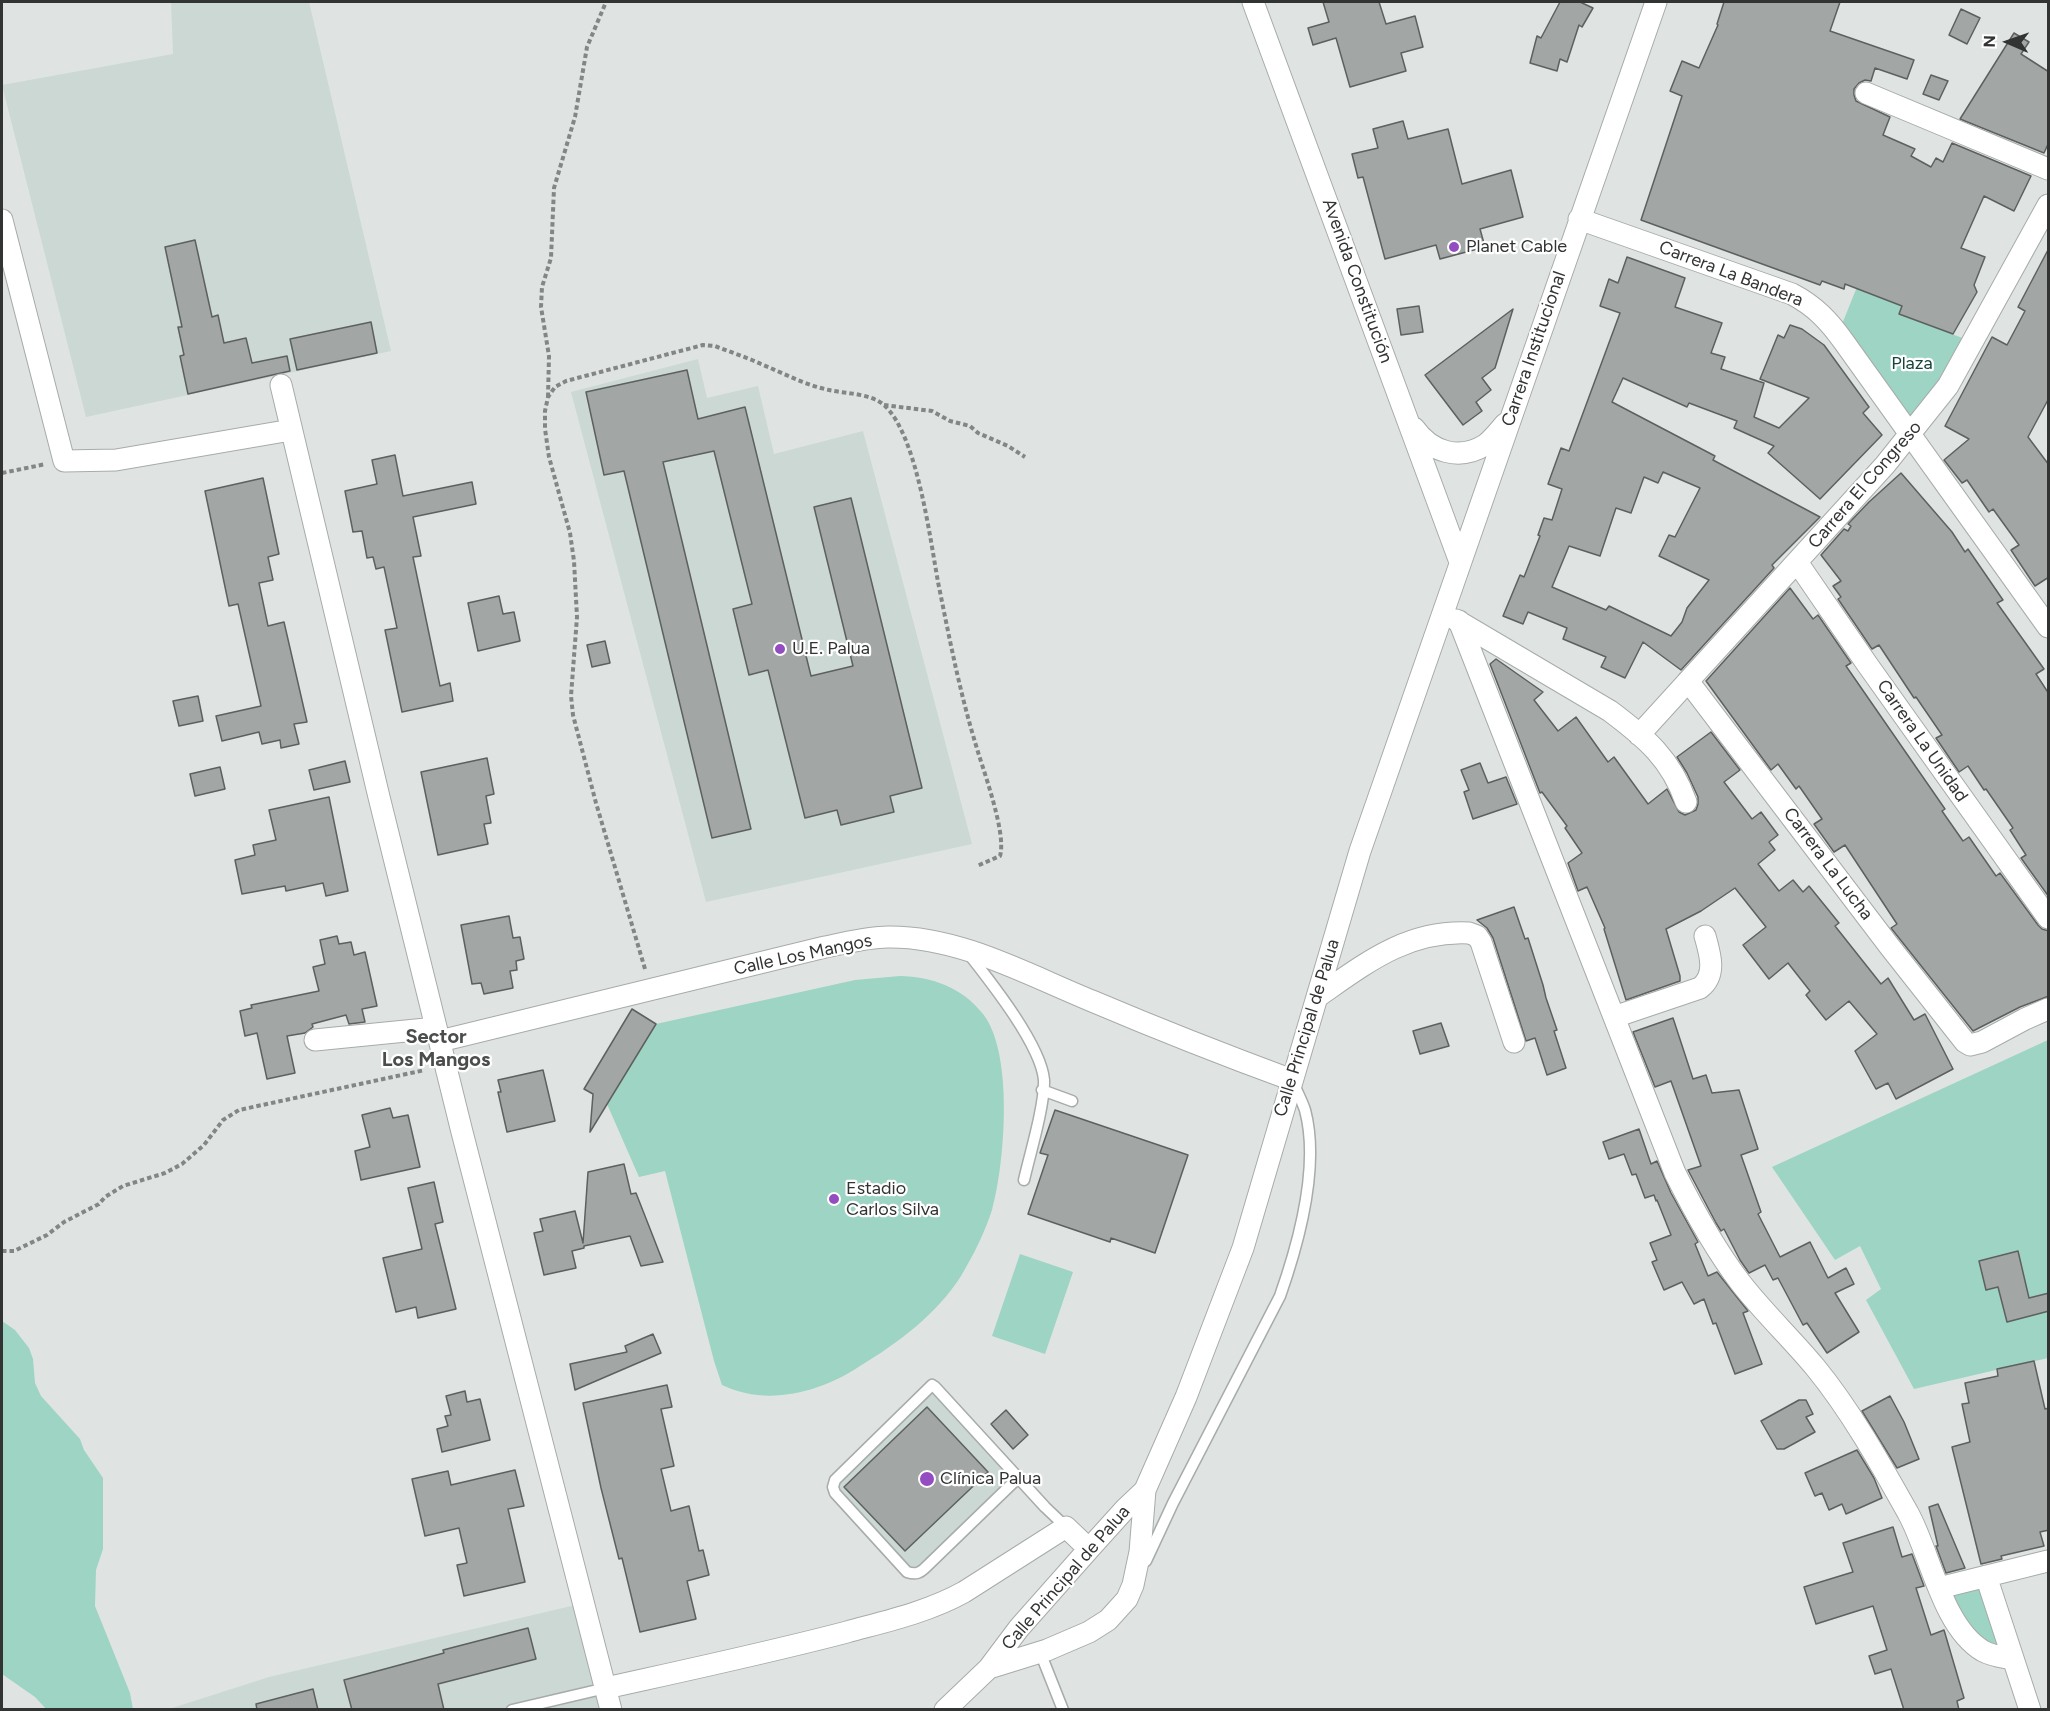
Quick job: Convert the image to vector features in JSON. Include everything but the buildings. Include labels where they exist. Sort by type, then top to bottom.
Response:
[{"type":"street","name":"Avenida Constitución","points":[[1253,2],[1460,562]]},
{"type":"street","name":"Carrera Institucional","points":[[1460,562],[1656,2]]},
{"type":"street","points":[[1866,93],[2049,169]]},
{"type":"street","name":"Carrera El Congreso","points":[[1639,735],[1797,562],[1910,434],[1948,386],[2049,204]]},
{"type":"street","name":"Carrera La Bandera","points":[[1579,219],[1792,294],[1809,303],[1822,314],[2049,627]]},
{"type":"street","points":[[2,220],[64,461],[116,460],[291,430]]},
{"type":"street","points":[[281,385],[378,797],[611,1710]]},
{"type":"street","points":[[1408,419],[1421,438],[1431,447],[1456,453],[1472,451],[1487,444],[1509,420]]},
{"type":"street","name":"Calle Principal de Palua","points":[[989,1668],[1040,1652],[1089,1632],[1108,1620],[1128,1599],[1140,1552],[1145,1490],[1186,1398],[1243,1248],[1353,874],[1450,617],[1460,562]]},
{"type":"street","name":"Carrera La Unidad","points":[[1797,562],[2049,918]]},
{"type":"street","points":[[1450,617],[1610,711],[1661,755],[1678,780],[1686,802]]},
{"type":"street","points":[[1450,617],[1614,1017],[1675,1173],[1700,1223],[1740,1282],[1814,1366],[1855,1424],[1909,1514],[1939,1588],[1957,1624],[1982,1650],[2013,1659]]},
{"type":"street","name":"Carrera La Lucha","points":[[1688,681],[1965,1042],[1970,1045],[1982,1042],[2049,1009]]},
{"type":"street","points":[[1317,997],[1370,959],[1399,946],[1422,937],[1469,933],[1477,936],[1481,942],[1514,1042]]},
{"type":"street","points":[[1614,1017],[1700,988],[1706,983],[1712,962],[1705,936]]},
{"type":"street","name":"Calle Los Mangos","points":[[315,1040],[438,1034],[651,990],[868,939],[889,937],[950,945],[986,957],[1194,1044],[1292,1080]]},
{"type":"street","name":"Calle Principal de Palua","points":[[945,1710],[989,1668],[1019,1628],[1126,1508],[1145,1490]]},
{"type":"street","points":[[606,1688],[793,1647],[922,1611],[964,1592],[1066,1527],[1089,1549]]},
{"type":"street","points":[[1939,1588],[2049,1561]]},
{"type":"street","points":[[1986,1576],[2030,1710]]},
{"type":"lane","points":[[966,950],[1021,1026],[1040,1063],[1044,1080],[1024,1180]]},
{"type":"lane","points":[[1128,1599],[1173,1503],[1280,1296],[1290,1269],[1308,1179],[1309,1143],[1305,1109],[1292,1080]]},
{"type":"lane","points":[[1042,1090],[1072,1101]]},
{"type":"lane","points":[[1018,1478],[920,1573],[913,1574],[907,1572],[835,1493],[833,1487],[835,1480],[932,1385],[1066,1527]]},
{"type":"lane","points":[[1040,1652],[1063,1710]]},
{"type":"lane","points":[[512,1710],[606,1688]]},
{"type":"path","points":[[606,2],[588,47],[575,117],[554,188],[551,258],[542,287],[541,307],[549,356],[545,429],[549,457],[570,533],[574,561],[577,617],[571,679],[573,715],[596,803],[651,990]]},
{"type":"path","points":[[548,398],[555,387],[566,381],[703,345],[715,346],[812,385],[872,399],[883,405],[932,411],[950,421],[970,426],[978,433],[1008,446],[1025,457]]},
{"type":"path","points":[[883,405],[901,428],[910,452],[965,710],[996,813],[1003,848],[1000,855],[976,866]]},
{"type":"path","points":[[2,473],[64,461]]},
{"type":"path","points":[[2,1251],[14,1251],[47,1235],[64,1222],[99,1204],[105,1197],[123,1186],[165,1173],[182,1164],[204,1145],[223,1120],[240,1110],[446,1066]]},
{"type":"shaded area","points":[[171,2],[309,2],[391,351],[86,417],[2,85],[173,54]]},
{"type":"shaded area","name":"U.E. Palua","points":[[698,359],[707,398],[758,386],[774,454],[863,431],[972,844],[706,902],[571,392]]},
{"type":"shaded area","name":"Clínica Palua","points":[[929,1386],[1018,1478],[913,1574],[835,1493],[835,1480]]},
{"type":"shaded area","points":[[584,1603],[611,1709],[166,1710],[269,1677]]},
{"type":"green space","name":"Plaza","points":[[1859,282],[1866,284],[1863,291],[1875,296],[1878,289],[1904,299],[1899,314],[1973,342],[1910,434],[1838,334]]},
{"type":"green space","name":"Estadio Carlos Silva","points":[[900,976],[935,981],[956,990],[983,1014],[993,1032],[1003,1081],[1004,1109],[1000,1165],[992,1210],[974,1252],[951,1290],[916,1327],[888,1348],[845,1375],[811,1389],[775,1396],[739,1392],[722,1385],[665,1171],[639,1177],[607,1104],[656,1024],[855,980]]},
{"type":"green space","points":[[2048,1040],[2048,1358],[1914,1389],[1866,1300],[1881,1289],[1860,1246],[1835,1260],[1772,1167]]},
{"type":"green space","points":[[1020,1254],[1073,1272],[1045,1354],[992,1336]]},
{"type":"green space","points":[[2,1321],[15,1330],[29,1348],[33,1359],[35,1383],[41,1396],[80,1439],[84,1450],[103,1478],[103,1549],[96,1570],[95,1606],[130,1693],[133,1709],[46,1709],[35,1697],[2,1674]]},
{"type":"green space","points":[[1986,1576],[2013,1659],[1996,1656],[1939,1588]]},
{"type":"place","name":"Planet Cable","points":[[1454,247]]},
{"type":"place","name":"U.E. Palua","points":[[780,649]]},
{"type":"place","name":"Estadio Carlos Silva","points":[[834,1199]]},
{"type":"place","name":"Clínica Palua","points":[[927,1479]]},
{"type":"district","name":"Sector Los Mangos","points":[[436,1048]]}]
